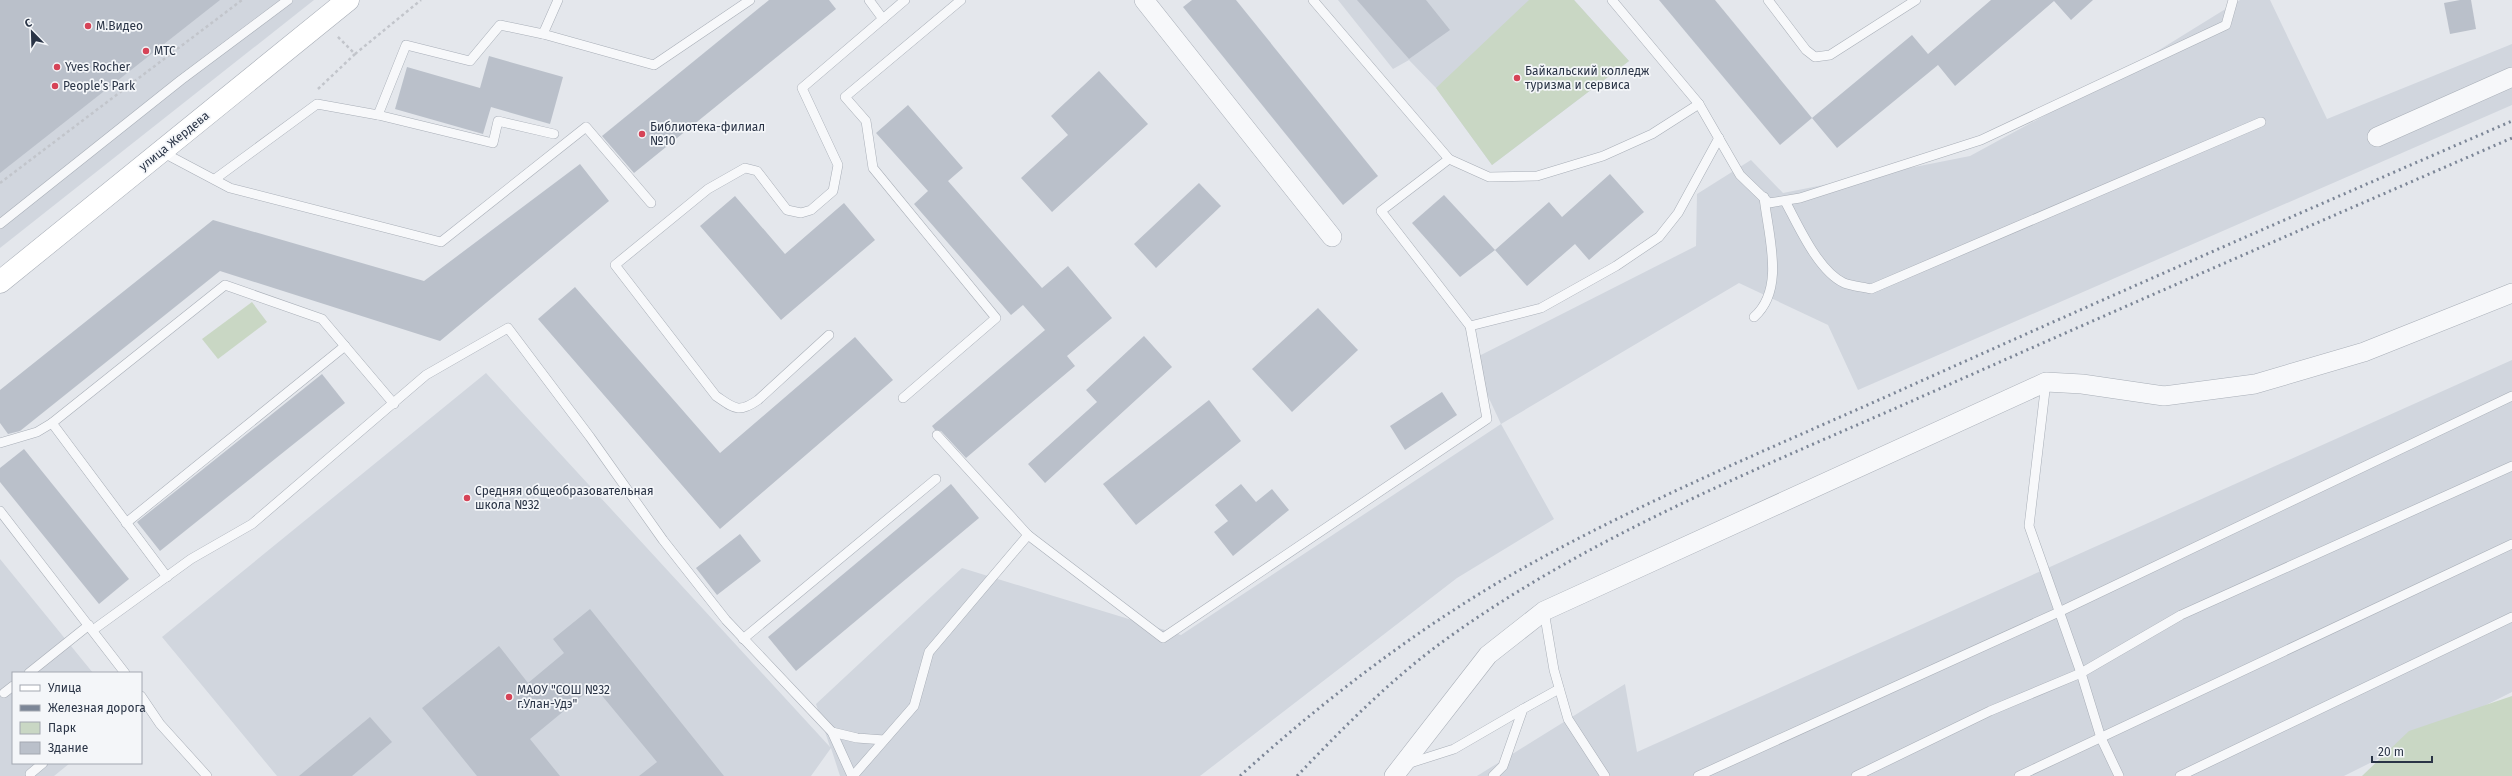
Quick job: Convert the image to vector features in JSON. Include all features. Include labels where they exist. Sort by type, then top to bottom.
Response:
[{"type":"main road","name":"улица Жердева","points":[[0,282],[348,0]]},
{"type":"street","points":[[1144,0],[1332,237]]},
{"type":"street","points":[[2376,137],[2512,77]]},
{"type":"street","points":[[1399,770],[1488,655],[1544,610],[2046,382],[2082,384],[2164,396],[2255,384],[2364,352],[2512,293]]},
{"type":"lane","points":[[0,224],[181,80],[288,0]]},
{"type":"lane","points":[[543,34],[558,0]]},
{"type":"lane","points":[[378,115],[406,45],[470,61],[500,25],[543,34],[654,65],[750,0]]},
{"type":"lane","points":[[869,0],[883,19]]},
{"type":"lane","points":[[830,335],[758,400],[745,408],[734,408],[716,396],[615,265],[708,189],[745,168],[757,170],[787,210],[801,213],[811,210],[833,191],[838,165],[802,88],[905,0]]},
{"type":"lane","points":[[904,398],[996,318],[873,168],[866,122],[845,97],[961,0]]},
{"type":"lane","points":[[1313,0],[1449,159],[1489,177],[1537,176],[1603,156],[1652,134],[1699,104]]},
{"type":"lane","points":[[1612,0],[1699,104],[1740,175],[1769,203],[1800,198],[1981,140],[2226,24],[2233,0]]},
{"type":"lane","points":[[1768,0],[1806,50],[1815,57],[1830,55],[1916,0]]},
{"type":"lane","points":[[215,179],[317,104],[378,115],[493,143],[498,121],[554,134]]},
{"type":"lane","points":[[1785,201],[1804,237],[1826,268],[1844,283],[1871,289],[2261,122]]},
{"type":"lane","points":[[161,151],[230,188],[441,242],[586,127],[651,202]]},
{"type":"lane","points":[[1470,326],[1541,308],[1616,266],[1660,237],[1678,213],[1719,138]]},
{"type":"lane","points":[[937,435],[1028,535],[1163,638],[1487,419],[1470,326],[1381,211],[1449,159]]},
{"type":"lane","points":[[1754,317],[1764,308],[1773,283],[1764,197]]},
{"type":"lane","points":[[0,443],[37,432],[52,424],[225,285],[322,319],[394,404]]},
{"type":"lane","points":[[30,672],[91,628],[191,560],[252,524],[394,404],[426,375],[508,328],[590,437],[663,540],[726,620],[832,732],[852,776],[914,706],[928,652],[1028,535]]},
{"type":"lane","points":[[126,523],[345,346]]},
{"type":"lane","points":[[2046,382],[2029,526],[2081,673],[2101,738],[2119,776]]},
{"type":"lane","points":[[1698,776],[2059,612],[2512,396]]},
{"type":"lane","points":[[52,424],[167,577]]},
{"type":"lane","points":[[1856,776],[1990,711],[2081,673],[2181,615],[2512,466]]},
{"type":"lane","points":[[743,639],[936,479]]},
{"type":"lane","points":[[0,511],[124,672]]},
{"type":"lane","points":[[2019,776],[2512,544]]},
{"type":"lane","points":[[1544,610],[1559,689],[1568,719],[1605,776]]},
{"type":"lane","points":[[2180,776],[2512,617]]},
{"type":"lane","points":[[4,693],[12,687]]},
{"type":"lane","points":[[1399,770],[1454,749],[1559,689]]},
{"type":"lane","points":[[142,697],[160,724],[207,776]]},
{"type":"lane","points":[[1493,776],[1503,766],[1523,709]]},
{"type":"lane","points":[[832,732],[857,738],[884,740]]},
{"type":"lane","points":[[30,774],[42,764]]},
{"type":"path","points":[[0,183],[242,0]]},
{"type":"path","points":[[317,104],[314,94],[317,90],[355,54],[421,0]]},
{"type":"path","points":[[324,19],[355,54]]},
{"type":"shaded area","points":[[0,0],[314,0],[0,248]]},
{"type":"shaded area","name":"Байкальский колледж туризма и сервиса","points":[[1338,0],[1574,0],[1629,61],[1492,165],[1436,88],[1409,60],[1393,69]]},
{"type":"shaded area","points":[[2240,0],[2270,0],[2327,119],[2512,44],[2512,105],[1858,390],[1828,325],[1739,283],[1501,424],[1471,360],[1696,246],[1697,194],[1751,160],[1783,193],[1970,156],[2114,78]]},
{"type":"shaded area","points":[[2512,360],[2512,692],[2344,776],[1477,776],[1625,684],[1637,752]]},
{"type":"shaded area","points":[[486,373],[830,747],[816,704],[962,568],[1181,635],[1501,424],[1554,519],[1457,578],[1200,776],[840,776],[831,748],[811,776],[277,776],[162,637]]},
{"type":"shaded area","points":[[0,559],[92,672],[12,672],[12,764],[69,764],[54,776],[0,776]]},
{"type":"green space","name":"Байкальский колледж туризма и сервиса","points":[[1529,0],[1574,0],[1629,61],[1492,165],[1436,88]]},
{"type":"green space","points":[[252,302],[267,322],[218,359],[202,339]]},
{"type":"green space","points":[[2512,696],[2512,776],[2362,776],[2409,731]]},
{"type":"building","name":"People’s Park","points":[[0,0],[220,0],[0,173]]},
{"type":"building","points":[[769,0],[829,0],[836,9],[634,173],[602,136]]},
{"type":"building","points":[[1192,0],[1236,0],[1378,176],[1343,205],[1183,7]]},
{"type":"building","points":[[1357,0],[1426,0],[1450,30],[1409,59]]},
{"type":"building","points":[[1659,0],[1715,0],[1812,118],[1780,145]]},
{"type":"building","points":[[1991,0],[2093,0],[2071,20],[2054,1],[1955,86],[1938,65],[1837,148],[1812,118],[1912,35],[1928,54]]},
{"type":"building","points":[[2460,0],[2471,0],[2476,29],[2450,34],[2444,3]]},
{"type":"building","points":[[489,56],[563,77],[550,124],[491,107],[483,134],[395,109],[407,67],[480,88]]},
{"type":"building","points":[[1099,71],[1148,124],[1052,212],[1021,178],[1068,135],[1051,116]]},
{"type":"building","points":[[908,105],[963,168],[948,181],[1042,288],[1068,266],[1112,318],[1067,356],[1075,366],[966,458],[941,431],[935,430],[932,426],[1045,330],[1023,305],[1011,315],[914,204],[928,191],[876,133]]},
{"type":"building","points":[[580,164],[609,201],[440,341],[220,271],[20,431],[8,434],[0,423],[0,390],[213,220],[424,281]]},
{"type":"building","points":[[1610,174],[1644,212],[1589,260],[1575,244],[1527,286],[1495,250],[1549,202],[1562,217]]},
{"type":"building","points":[[1199,183],[1221,206],[1156,268],[1134,244]]},
{"type":"building","points":[[1444,195],[1495,250],[1460,277],[1412,223]]},
{"type":"building","points":[[735,196],[785,254],[844,203],[875,240],[781,320],[700,226]]},
{"type":"building","points":[[575,287],[720,453],[855,337],[893,380],[720,529],[538,319]]},
{"type":"building","points":[[1318,308],[1358,350],[1292,412],[1252,369]]},
{"type":"building","points":[[1144,336],[1172,367],[1045,483],[1028,464],[1097,402],[1086,390]]},
{"type":"building","points":[[322,374],[345,403],[160,551],[137,522]]},
{"type":"building","points":[[1442,392],[1457,415],[1405,450],[1390,426]]},
{"type":"building","points":[[1209,400],[1241,441],[1136,525],[1103,484]]},
{"type":"building","points":[[24,449],[129,579],[99,604],[0,482],[0,468]]},
{"type":"building","points":[[951,484],[979,518],[796,671],[768,637]]},
{"type":"building","points":[[1241,484],[1256,502],[1272,489],[1289,510],[1233,556],[1214,532],[1228,521],[1215,505]]},
{"type":"building","points":[[740,534],[761,561],[717,595],[696,568]]},
{"type":"building","name":"МАОУ \"СОШ №32 г.Улан-Удэ\"","points":[[590,609],[724,776],[639,776],[657,762],[594,686],[530,739],[560,776],[477,776],[422,708],[499,646],[528,683],[564,653],[553,639]]},
{"type":"building","points":[[370,717],[392,742],[352,776],[299,776]]},
{"type":"railway","points":[[1240,776],[1306,718],[1376,664],[1487,589],[1572,542],[1667,495],[1764,451],[2211,252],[2512,121]]},
{"type":"railway","points":[[1297,776],[1350,722],[1406,671],[1445,640],[1503,601],[1562,565],[1623,532],[1749,473],[2512,138]]},
{"type":"place","name":"М.Видео","points":[[88,26]]},
{"type":"place","name":"МТС","points":[[146,51]]},
{"type":"place","name":"Yves Rocher","points":[[57,67]]},
{"type":"place","name":"Байкальский колледж туризма и сервиса","points":[[1517,78]]},
{"type":"place","name":"People’s Park","points":[[55,86]]},
{"type":"place","name":"Библиотека-филиал №10","points":[[642,134]]},
{"type":"place","name":"Средняя общеобразовательная школа №32","points":[[467,498]]},
{"type":"place","name":"МАОУ \"СОШ №32 г.Улан-Удэ\"","points":[[509,697]]}]
